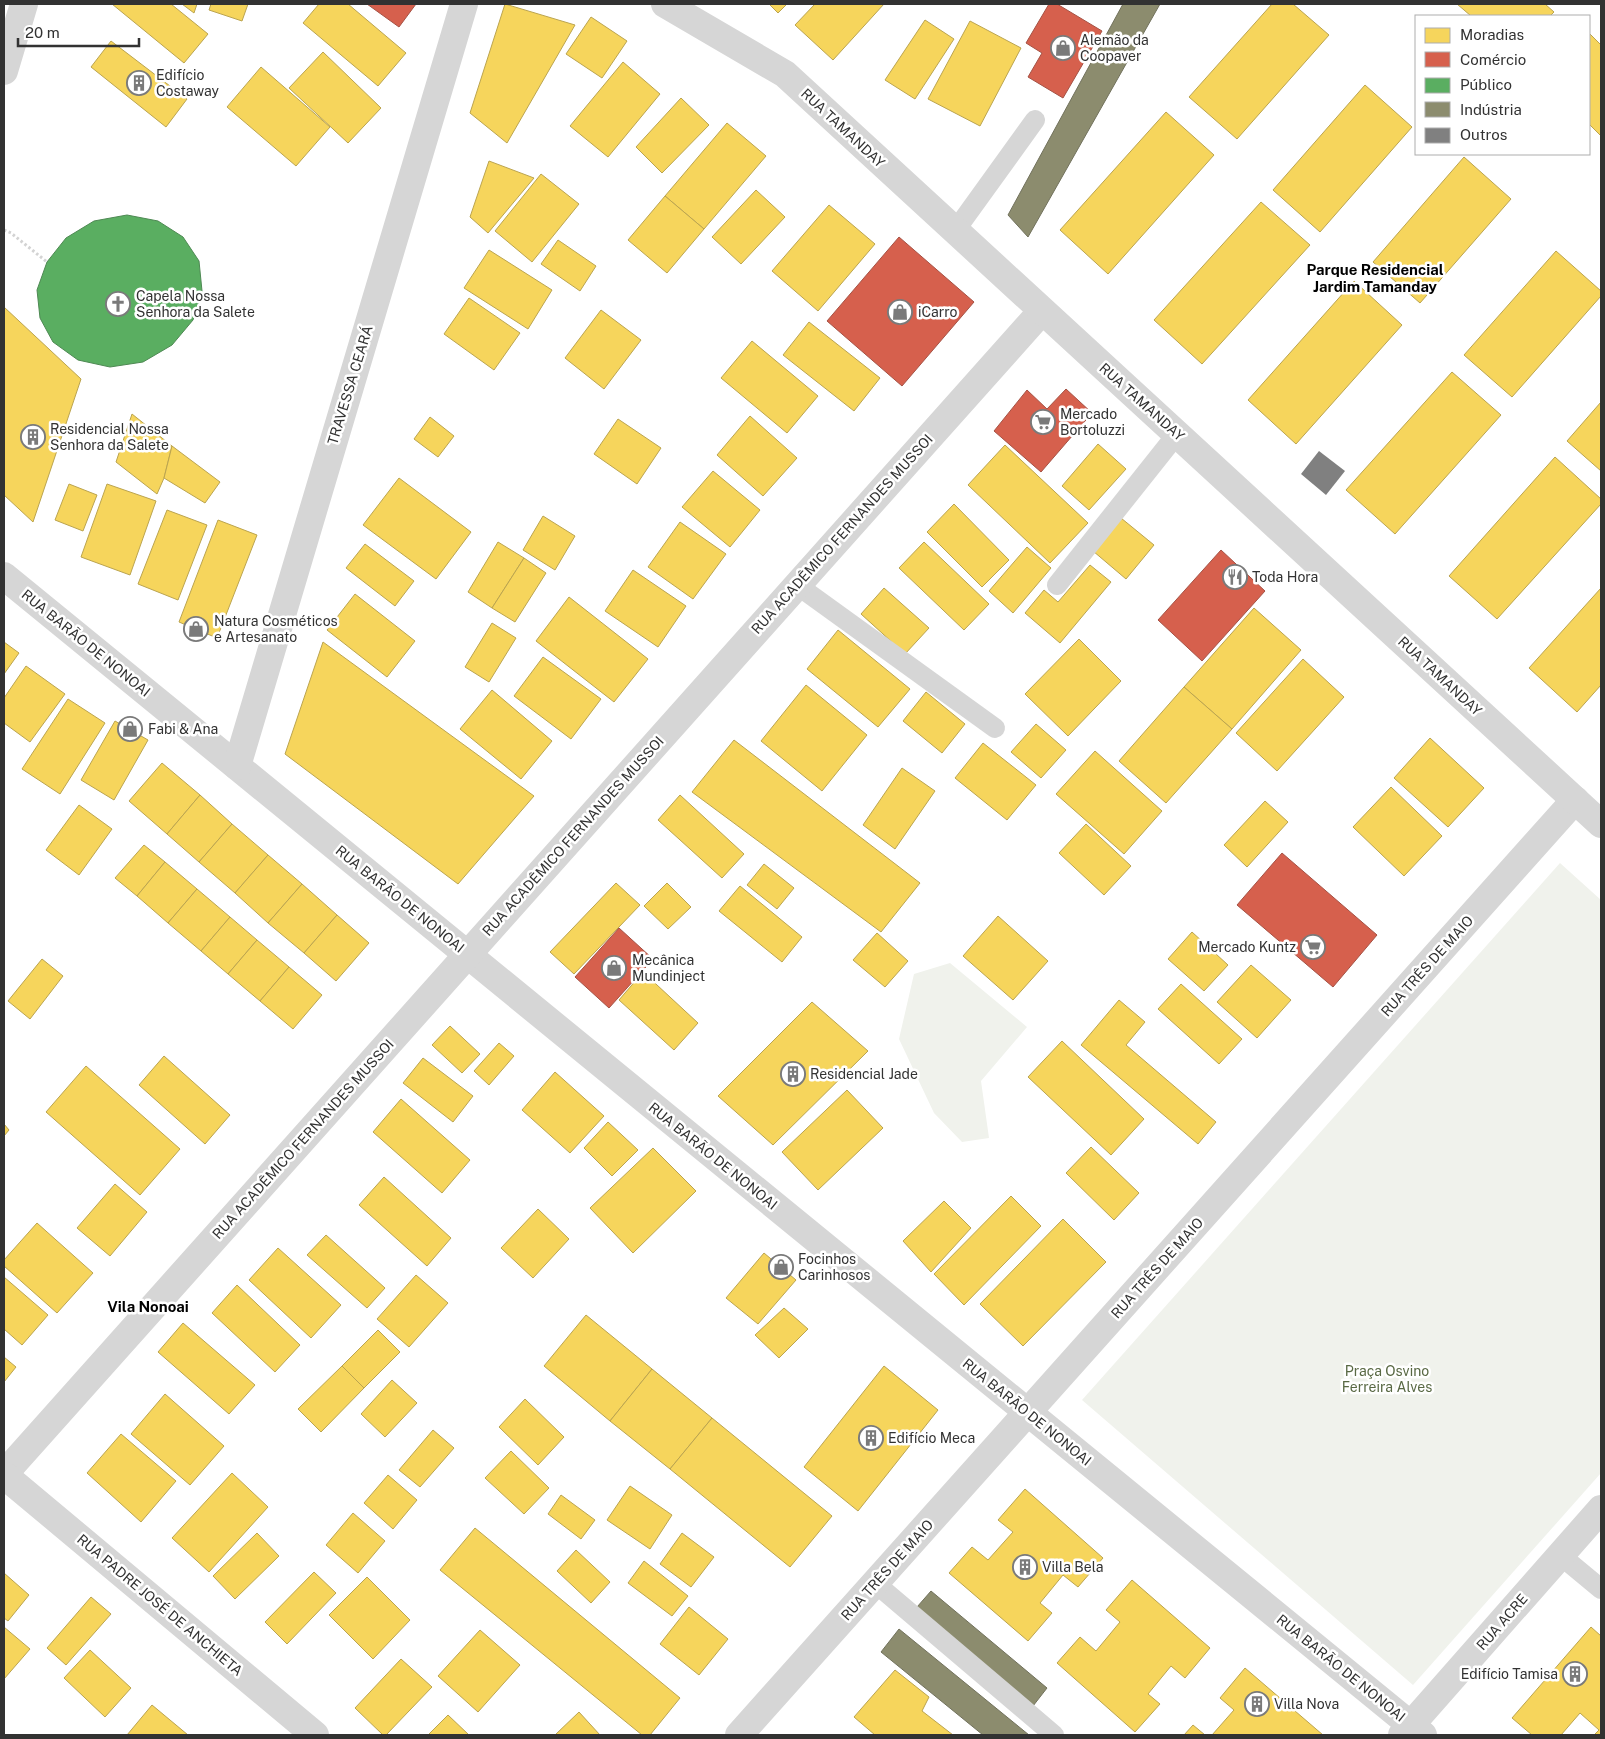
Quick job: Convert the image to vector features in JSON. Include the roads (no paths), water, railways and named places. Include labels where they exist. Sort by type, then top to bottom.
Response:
[{"type":"street","points":[[4,71],[24,4]]},
{"type":"street","name":"TRAVESSA CEARÁ","points":[[237,766],[464,4]]},
{"type":"street","name":"RUA TAMANDAY","points":[[665,4],[784,74],[1601,824]]},
{"type":"street","name":"RUA ACADÊMICO FERNANDES MUSSOI","points":[[4,1475],[1042,311]]},
{"type":"street","name":"RUA BARÃO DE NONOAI","points":[[4,576],[1028,1412],[1412,1732]]},
{"type":"street","name":"RUA TRÊS DE MAIO","points":[[739,1735],[1575,800]]},
{"type":"street","name":"RUA PADRE JOSÉ DE ANCHIETA","points":[[4,1475],[315,1735]]},
{"type":"street","name":"RUA ACRE","points":[[1412,1732],[1560,1555],[1601,1509]]},
{"type":"lane","points":[[955,231],[1035,120]]},
{"type":"lane","points":[[1057,585],[1177,434]]},
{"type":"lane","points":[[796,585],[995,728]]},
{"type":"lane","points":[[1560,1555],[1601,1589]]},
{"type":"lane","points":[[875,1583],[1054,1735]]},
{"type":"place","name":"Alemão da Coopaver","points":[[1063,48]]},
{"type":"place","name":"Edifício Costaway","points":[[139,83]]},
{"type":"place","name":"Capela Nossa Senhora da Salete","points":[[118,304]]},
{"type":"place","name":"iCarro","points":[[900,312]]},
{"type":"place","name":"Mercado Bortoluzzi","points":[[1043,422]]},
{"type":"place","name":"Residencial Nossa Senhora da Salete","points":[[33,437]]},
{"type":"place","name":"Toda Hora","points":[[1235,577]]},
{"type":"place","name":"Natura Cosméticos e Artesanato","points":[[196,629]]},
{"type":"place","name":"Fabi & Ana","points":[[130,729]]},
{"type":"place","name":"Mercado Kuntz","points":[[1313,947]]},
{"type":"place","name":"Mecânica Mundinject","points":[[614,968]]},
{"type":"place","name":"Residencial Jade","points":[[793,1074]]},
{"type":"place","name":"Focinhos Carinhosos","points":[[781,1267]]},
{"type":"place","name":"Edifício Meca","points":[[871,1438]]},
{"type":"place","name":"Villa Bela","points":[[1025,1567]]},
{"type":"place","name":"Edifício Tamisa","points":[[1575,1674]]},
{"type":"place","name":"Villa Nova","points":[[1257,1704]]},
{"type":"district","name":"Parque Residencial Jardim Tamanday","points":[[1375,278]]},
{"type":"district","name":"Vila Nonoai","points":[[148,1306]]},
{"type":"park label","name":"Praça Osvino Ferreira Alves","points":[[1387,1379]]}]
